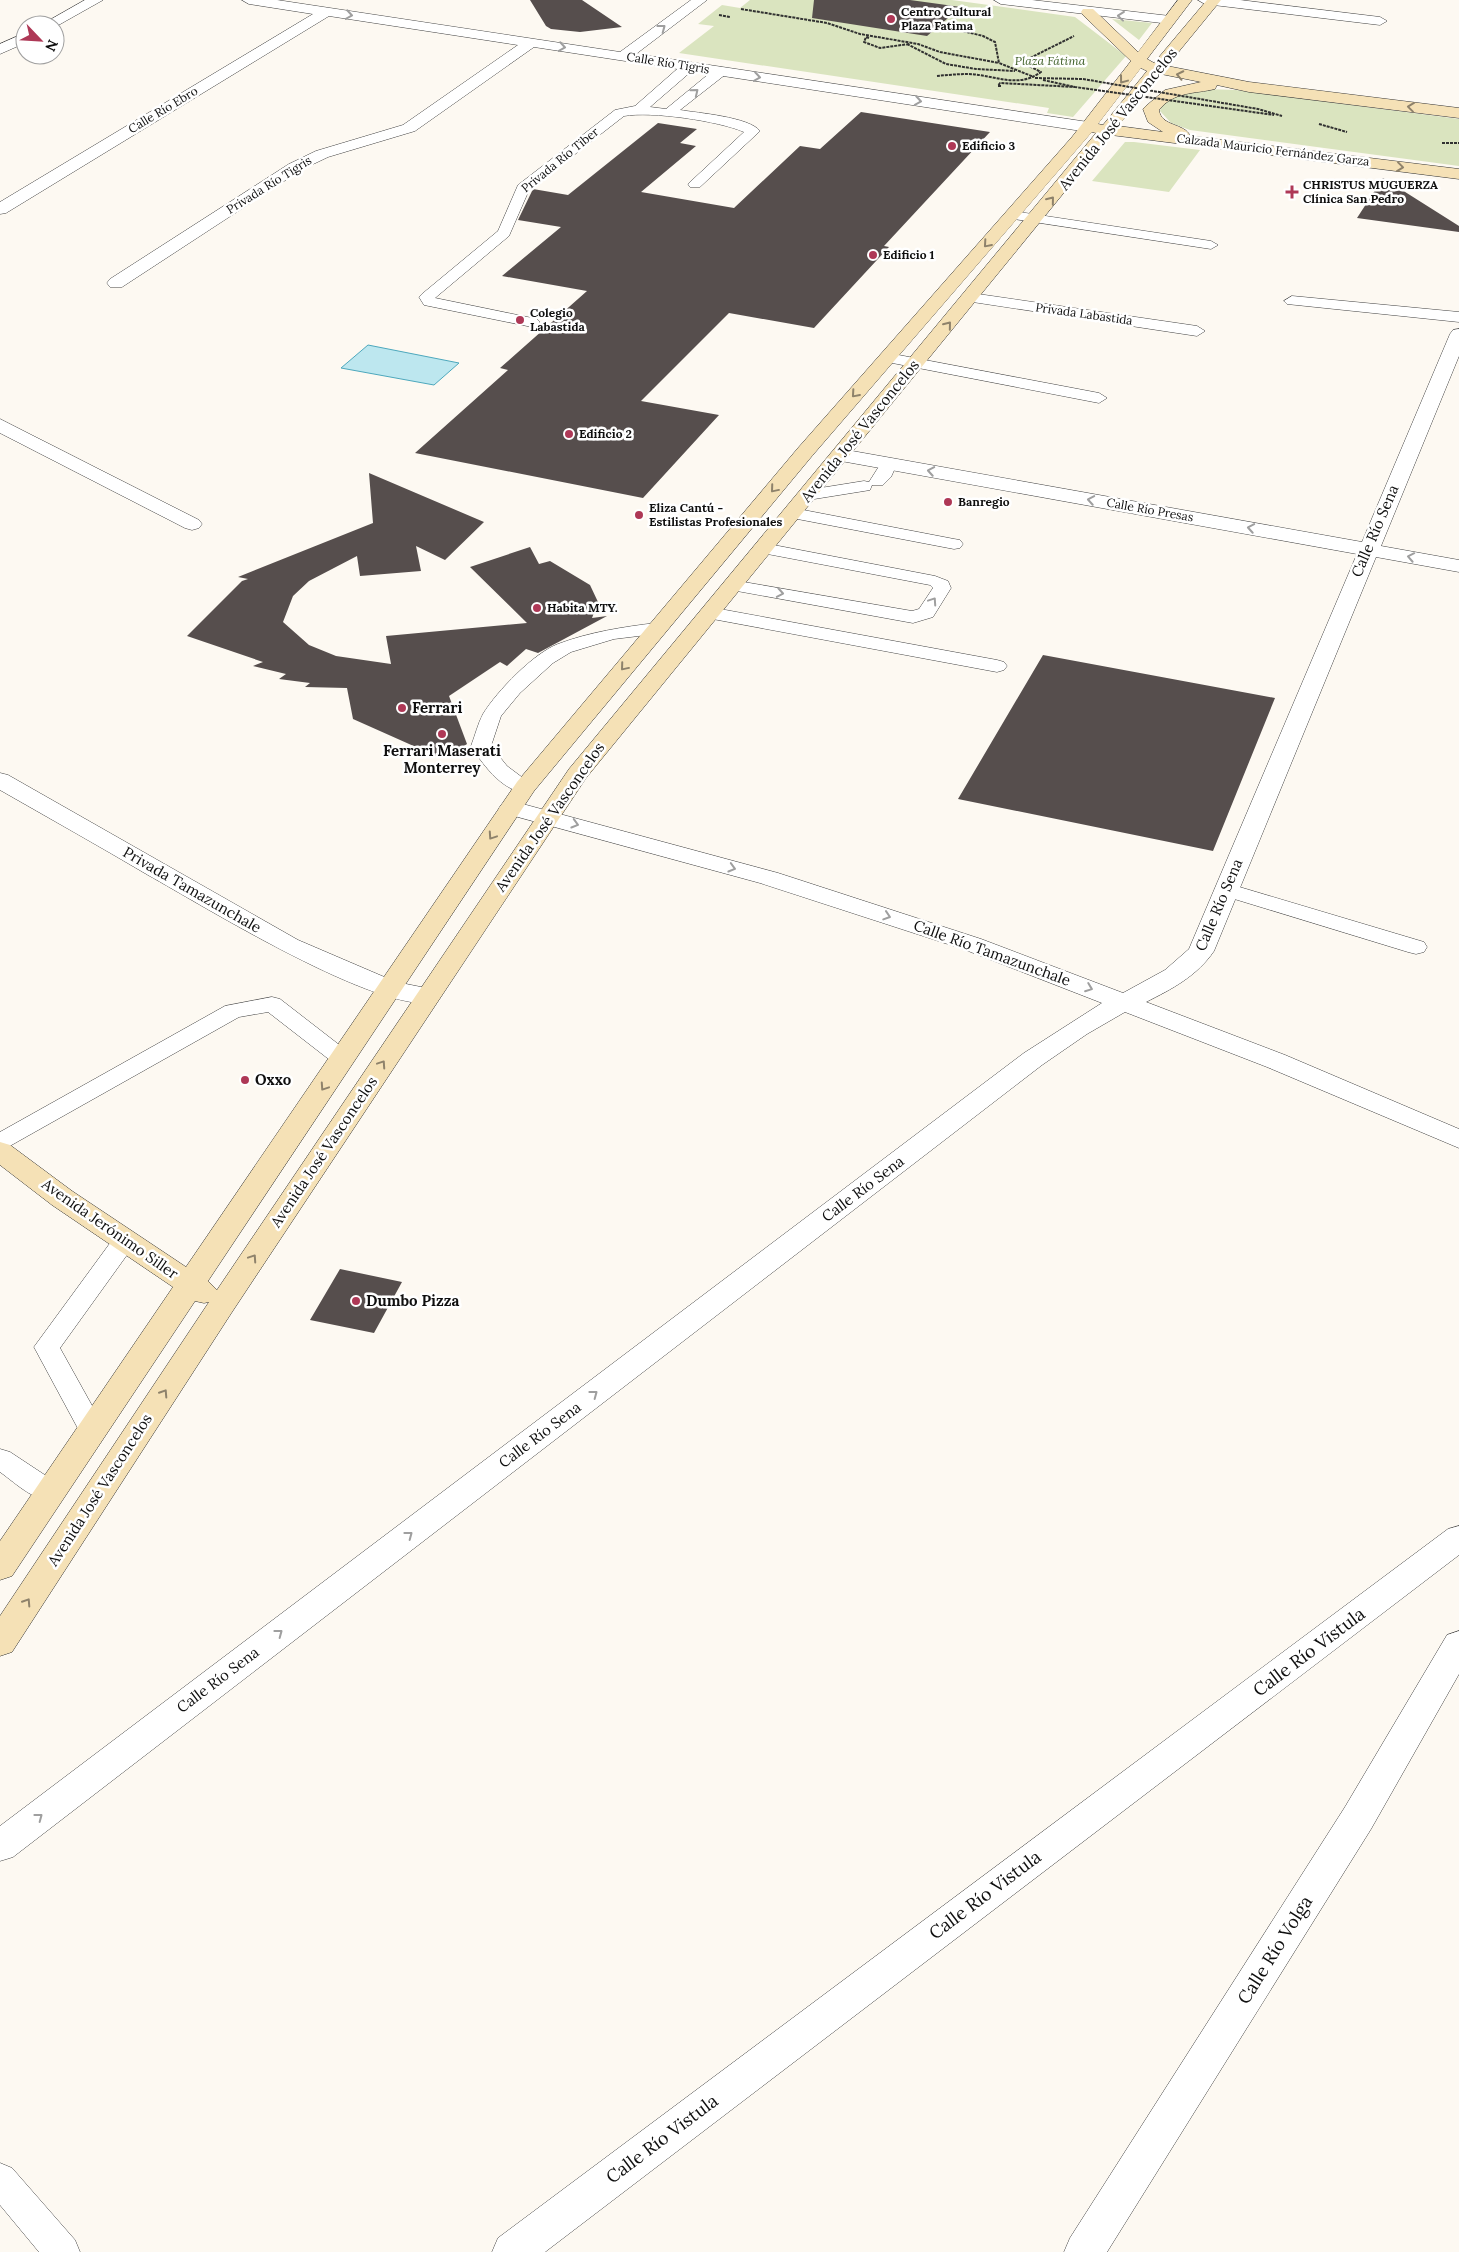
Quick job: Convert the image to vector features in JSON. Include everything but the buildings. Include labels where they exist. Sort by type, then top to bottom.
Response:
[{"type":"main road","name":"Avenida José Vasconcelos","points":[[0,1567],[525,787],[656,629],[1088,127],[1185,0]]},
{"type":"main road","name":"Avenida José Vasconcelos","points":[[0,1643],[427,996],[577,774],[1109,130],[1158,70],[1211,0]]},
{"type":"main road","points":[[1088,12],[1138,60],[1158,70],[1249,87],[1459,113]]},
{"type":"main road","points":[[1193,140],[1154,119],[1151,114],[1155,103],[1167,95],[1190,88],[1249,87]]},
{"type":"main road","name":"Calzada Mauricio Fernández Garza","points":[[1088,127],[1459,174]]},
{"type":"main road","name":"Avenida Jerónimo Siller","points":[[0,1151],[62,1198],[222,1305]]},
{"type":"street","points":[[65,16],[96,0]]},
{"type":"street","name":"Calle Río Tigris","points":[[249,0],[1088,127]]},
{"type":"street","points":[[624,56],[700,0]]},
{"type":"street","points":[[1001,0],[1088,12],[1170,20]]},
{"type":"street","points":[[1211,0],[1380,21]]},
{"type":"street","name":"Calle Río Ebro","points":[[0,209],[326,12]]},
{"type":"street","points":[[0,50],[15,42]]},
{"type":"street","name":"Privada Río Tigris","points":[[116,283],[295,167],[322,154],[378,139],[408,128],[532,42]]},
{"type":"street","name":"Calle Río Sena","points":[[0,1846],[1025,1065],[1071,1034],[1125,1002],[1163,985],[1191,963],[1201,951],[1368,548],[1458,341]]},
{"type":"street","points":[[0,425],[192,524]]},
{"type":"street","name":"Calle Río Presas","points":[[841,455],[1368,548],[1459,566]]},
{"type":"street","name":"Privada Tamazunchale","points":[[0,780],[289,945],[389,988],[427,996]]},
{"type":"street","name":"Calle Río Tamazunchale","points":[[511,808],[547,816],[769,878],[972,944],[1276,1061],[1459,1139]]},
{"type":"street","name":"Calle Río Vistula","points":[[512,2252],[1459,1538]]},
{"type":"street","name":"Calle Río Volga","points":[[1084,2252],[1358,1818],[1459,1644]]},
{"type":"lane","name":"Privada Río Tiber","points":[[639,109],[689,66]]},
{"type":"lane","points":[[669,113],[721,71]]},
{"type":"lane","name":"Privada Río Tiber","points":[[532,322],[441,305],[429,302],[427,297],[504,233],[523,188],[620,112],[639,109],[669,113],[746,126],[753,131],[695,184]]},
{"type":"lane","points":[[1012,215],[1211,245]]},
{"type":"lane","name":"Privada Labastida","points":[[970,298],[1197,331]]},
{"type":"lane","points":[[1292,301],[1459,317]]},
{"type":"lane","points":[[888,358],[1099,398]]},
{"type":"lane","points":[[801,504],[871,483],[885,473],[889,464]]},
{"type":"lane","points":[[801,504],[954,544]]},
{"type":"lane","points":[[732,585],[913,618],[926,613],[942,588],[942,585],[935,581],[763,548]]},
{"type":"lane","points":[[709,613],[997,666]]},
{"type":"lane","points":[[525,787],[507,777],[492,764],[481,746],[492,715],[513,689],[546,659],[564,648],[613,634],[656,629]]},
{"type":"lane","points":[[1226,889],[1416,947]]},
{"type":"lane","points":[[0,1142],[233,1011],[272,1004],[343,1059]]},
{"type":"lane","points":[[92,1429],[47,1347],[125,1241]]},
{"type":"lane","points":[[0,1459],[50,1492]]},
{"type":"lane","points":[[0,2178],[62,2252]]},
{"type":"path","points":[[741,9],[827,23],[860,34],[918,44],[946,53],[999,63],[1035,78],[1075,87],[1282,116]]},
{"type":"path","points":[[959,30],[983,36],[995,42],[999,63]]},
{"type":"path","points":[[1035,78],[1041,72],[1029,66],[1030,58],[1042,50],[1069,40],[1079,32]]},
{"type":"path","points":[[908,44],[892,49],[880,48],[864,42],[866,37],[908,44],[920,50],[924,56],[940,63],[972,68],[1015,70]]},
{"type":"path","points":[[934,76],[969,74],[1022,81],[1035,78],[1083,79],[1258,109],[1290,118]]},
{"type":"path","points":[[1016,88],[998,86],[1000,83],[1075,87]]},
{"type":"path","points":[[1314,123],[1355,135]]},
{"type":"green space","name":"Plaza Fátima","points":[[750,0],[952,0],[1075,17],[1126,56],[1073,117],[1047,113],[1049,108],[679,53],[714,26],[698,24],[722,5],[740,8]]},
{"type":"green space","points":[[1112,19],[1152,23],[1139,40]]},
{"type":"green space","points":[[1204,89],[1236,90],[1459,119],[1459,166],[1190,130],[1171,123],[1160,111],[1162,105],[1171,98]]},
{"type":"green space","points":[[1125,142],[1200,150],[1169,192],[1092,181]]},
{"type":"water","points":[[368,345],[459,363],[434,385],[341,368]]},
{"type":"place","name":"Centro Cultural Plaza Fatima","points":[[891,19]]},
{"type":"place","name":"Edificio 3","points":[[952,146]]},
{"type":"place","name":"CHRISTUS MUGUERZA Clínica San Pedro","points":[[1292,192]]},
{"type":"place","name":"Edificio 1","points":[[873,255]]},
{"type":"place","name":"Colegio Labastida","points":[[520,320]]},
{"type":"place","name":"Edificio 2","points":[[569,434]]},
{"type":"place","name":"Banregio","points":[[948,502]]},
{"type":"place","name":"Eliza Cantú - Estilistas Profesionales","points":[[639,515]]},
{"type":"place","name":"Habita MTY.","points":[[537,608]]},
{"type":"place","name":"Ferrari","points":[[402,708]]},
{"type":"place","name":"Ferrari Maserati Monterrey","points":[[442,734]]},
{"type":"place","name":"Oxxo","points":[[245,1080]]},
{"type":"place","name":"Dumbo Pizza","points":[[356,1301]]}]
